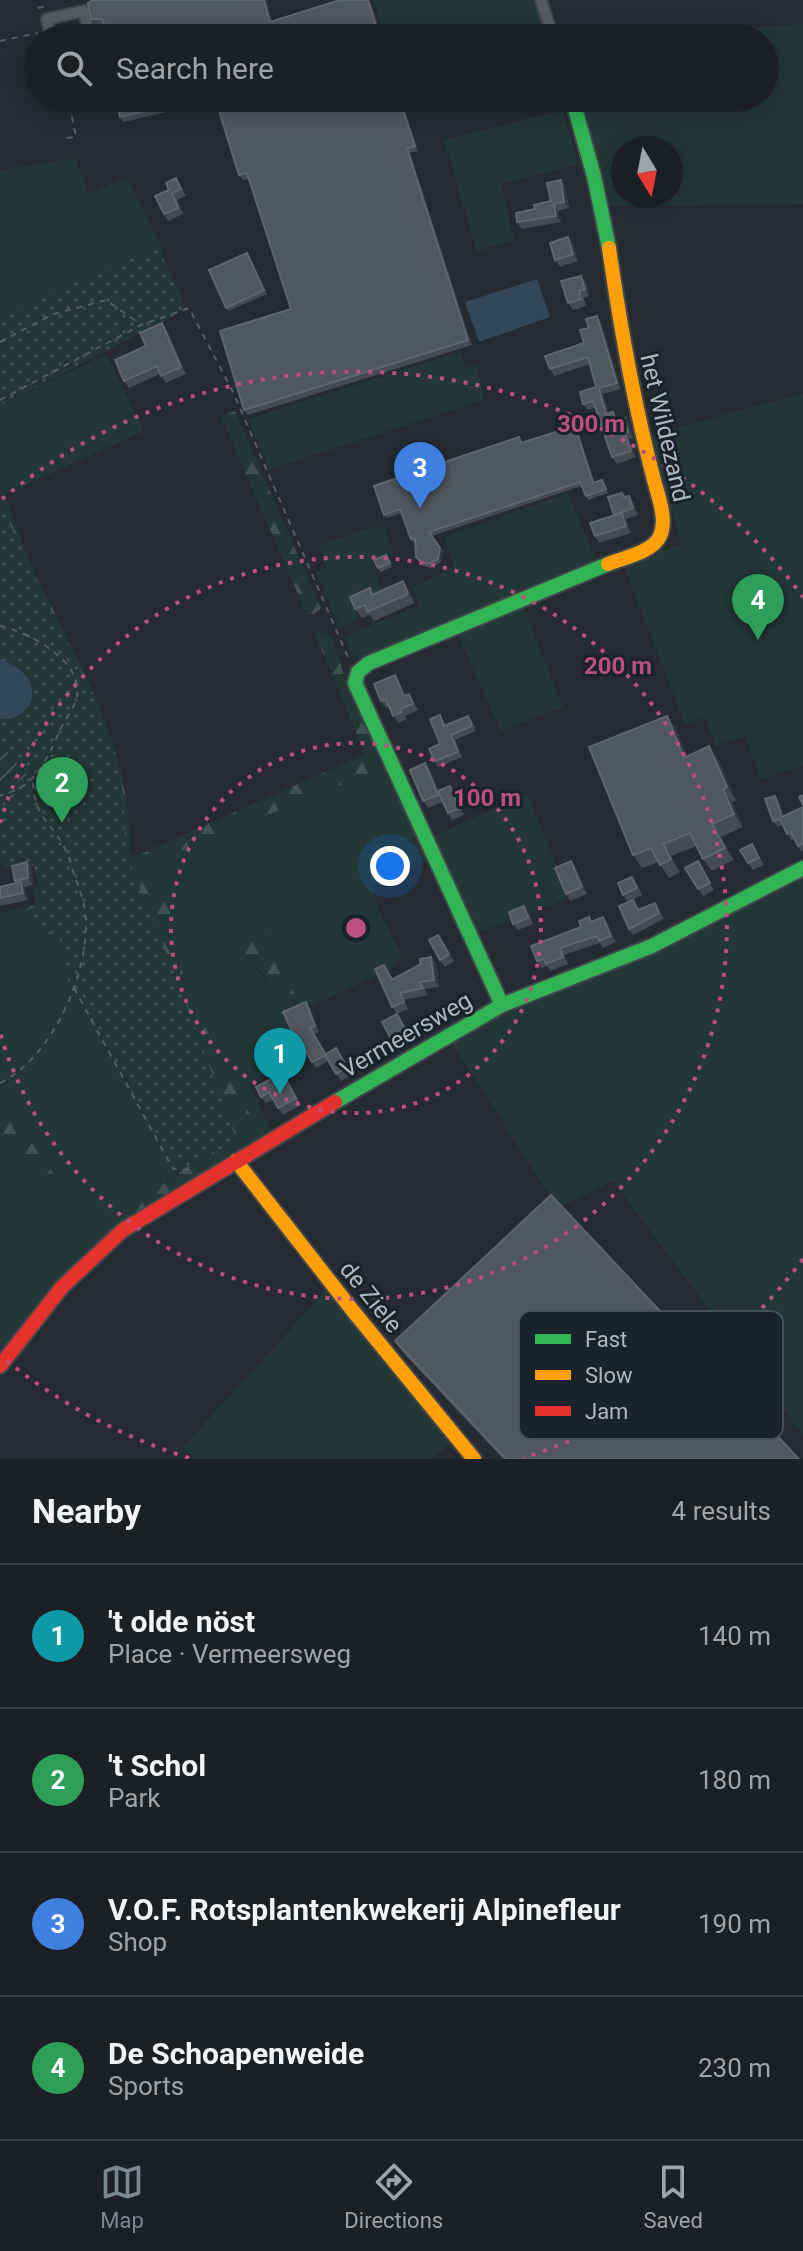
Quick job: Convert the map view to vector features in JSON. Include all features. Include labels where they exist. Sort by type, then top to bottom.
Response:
[{"type":"street","points":[[541,0],[549,24]]},
{"type":"street","points":[[48,24],[47,19],[84,11],[87,24]]},
{"type":"street","name":"het Wildezand","points":[[358,672],[369,663],[650,547],[660,536],[663,516],[621,333],[608,237],[576,112]]},
{"type":"street","points":[[358,672],[356,688],[502,1005]]},
{"type":"street","name":"Vermeersweg","points":[[0,1366],[62,1287],[123,1230],[401,1062],[502,1005],[652,946],[803,868]]},
{"type":"street","name":"de Ziele","points":[[236,1161],[474,1459]]},
{"type":"path","points":[[38,8],[46,6]]},
{"type":"path","points":[[67,138],[76,137],[71,112]]},
{"type":"path","points":[[0,342],[54,314],[106,300],[141,325]]},
{"type":"path","points":[[0,400],[141,325],[189,308],[233,392],[352,667],[358,672]]},
{"type":"path","points":[[0,626],[32,638],[52,650],[65,663],[77,688],[74,705],[33,778],[22,787],[0,796]]},
{"type":"path","points":[[0,1083],[16,1073],[45,1044],[57,1025],[74,988],[85,942],[84,900],[67,853],[38,811],[33,797],[33,778]]},
{"type":"path","points":[[74,988],[173,1169],[200,1170],[210,1177]]},
{"type":"green space","points":[[373,0],[538,0],[545,24],[381,24]]},
{"type":"green space","points":[[803,24],[803,204],[683,205],[683,136],[611,136],[611,206],[582,112],[779,112],[779,26]]},
{"type":"green space","points":[[564,112],[578,165],[501,184],[514,240],[477,251],[444,140]]},
{"type":"green space","points":[[75,158],[89,194],[127,177],[163,249],[46,299],[0,323],[0,170]]},
{"type":"green space","points":[[159,248],[186,309],[0,406],[0,319],[65,287]]},
{"type":"green space","points":[[460,352],[465,368],[477,365],[484,400],[270,469],[248,419]]},
{"type":"green space","points":[[106,354],[144,431],[0,497],[0,406]]},
{"type":"green space","points":[[803,393],[803,766],[761,779],[745,736],[716,746],[705,717],[685,724],[623,564],[681,544],[650,435]]},
{"type":"green space","points":[[235,411],[321,608],[314,614],[307,615],[221,416]]},
{"type":"green space","points":[[568,493],[598,565],[361,660],[354,658],[344,637],[419,605],[412,588],[454,567],[444,537]]},
{"type":"green space","points":[[5,495],[32,565],[85,675],[113,743],[128,815],[129,852],[134,857],[365,754],[315,634],[331,635],[347,684],[386,766],[154,862],[172,912],[169,940],[183,972],[182,981],[262,1138],[95,1248],[12,1137],[9,1136],[0,1145],[0,1099],[98,1231],[186,1168],[84,996],[75,953],[44,935],[19,909],[36,905],[32,888],[39,886],[34,865],[5,869],[0,862],[0,497]]},
{"type":"green space","points":[[0,504],[96,704],[123,792],[126,854],[237,1140],[178,1171],[68,981],[60,940],[21,911],[43,905],[34,864],[6,868],[0,860]]},
{"type":"green space","points":[[372,527],[385,529],[394,554],[373,562],[382,591],[352,604],[358,619],[340,628],[316,572],[327,567],[319,545]]},
{"type":"green space","points":[[522,604],[563,707],[501,731],[456,631]]},
{"type":"green space","points":[[4,747],[27,776],[0,793],[0,750]]},
{"type":"green space","points":[[386,766],[431,859],[373,887],[377,907],[402,955],[392,969],[301,1010],[267,931],[235,946],[270,985],[304,1060],[250,1085],[272,1132],[262,1138],[182,981],[183,972],[169,940],[172,912],[154,862]]},
{"type":"green space","points":[[527,794],[559,870],[566,899],[475,934],[430,838]]},
{"type":"green space","points":[[803,874],[803,1435],[783,1408],[783,1311],[710,1311],[613,1181],[558,1208],[449,1039]]},
{"type":"green space","points":[[19,909],[44,935],[75,953],[84,996],[186,1167],[99,1231],[0,1099],[0,913]]},
{"type":"green space","points":[[267,930],[301,1010],[284,1017],[266,977],[255,968],[237,967],[229,953],[235,946]]},
{"type":"green space","points":[[9,1136],[19,1145],[95,1248],[0,1359],[0,1145]]},
{"type":"green space","points":[[329,1287],[454,1440],[432,1459],[195,1459],[183,1447]]},
{"type":"water","points":[[537,279],[550,317],[479,342],[465,302]]},
{"type":"water","points":[[0,659],[25,674],[32,690],[26,710],[7,719],[0,719]]},
{"type":"building","points":[[93,0],[264,0],[270,22],[340,0],[368,0],[376,24],[104,24],[102,19],[91,19],[88,3]]},
{"type":"building","points":[[119,112],[141,112],[120,117]]},
{"type":"building","points":[[219,112],[404,112],[415,146],[407,148],[468,340],[244,410],[220,331],[291,309],[247,173],[239,175]]},
{"type":"building","points":[[176,178],[181,189],[172,193],[178,208],[164,214],[155,196],[169,190],[166,183]]},
{"type":"building","points":[[561,180],[564,202],[554,204],[556,216],[517,222],[516,213],[551,201],[547,183]]},
{"type":"building","points":[[568,237],[573,254],[555,260],[550,243]]},
{"type":"building","points":[[247,253],[264,290],[226,308],[209,270]]},
{"type":"building","points":[[581,276],[585,289],[579,291],[581,299],[568,303],[561,281]]},
{"type":"building","points":[[597,316],[617,383],[599,388],[606,414],[613,412],[616,421],[625,418],[628,432],[625,433],[631,451],[612,457],[593,401],[583,404],[580,392],[596,387],[588,357],[550,369],[545,356],[584,343],[580,330],[589,328],[586,319]]},
{"type":"building","points":[[162,323],[181,367],[161,376],[157,366],[124,381],[115,360],[146,346],[140,333]]},
{"type":"building","points":[[575,426],[593,483],[602,480],[606,489],[586,496],[580,482],[429,532],[440,548],[438,559],[428,564],[416,557],[415,538],[411,539],[400,509],[384,515],[374,486],[519,437],[521,443]]},
{"type":"building","points":[[622,493],[624,497],[629,496],[633,508],[614,515],[608,497]]},
{"type":"building","points":[[622,513],[626,526],[595,536],[590,523]]},
{"type":"building","points":[[386,555],[390,563],[378,568],[374,560]]},
{"type":"building","points":[[403,581],[408,594],[367,612],[365,605],[355,609],[350,597],[370,588],[372,595]]},
{"type":"building","points":[[395,675],[404,696],[409,694],[413,704],[400,709],[402,712],[393,716],[386,699],[381,701],[374,684]]},
{"type":"building","points":[[440,715],[444,726],[468,716],[472,726],[451,735],[458,752],[435,761],[429,749],[440,744],[430,719]]},
{"type":"building","points":[[667,716],[684,758],[709,746],[727,787],[723,789],[734,814],[712,824],[725,848],[703,859],[690,833],[663,844],[671,859],[660,865],[651,848],[633,855],[589,747]]},
{"type":"building","points":[[425,763],[438,795],[423,801],[410,770]]},
{"type":"building","points":[[450,786],[460,808],[448,813],[438,791]]},
{"type":"building","points":[[775,796],[782,817],[803,807],[803,843],[798,846],[791,832],[787,834],[780,819],[773,821],[765,799]]},
{"type":"building","points":[[752,844],[759,858],[748,863],[740,850]]},
{"type":"building","points":[[571,861],[582,887],[566,894],[555,868]]},
{"type":"building","points":[[698,861],[710,883],[698,889],[685,868]]},
{"type":"building","points":[[27,862],[28,878],[15,881],[12,866]]},
{"type":"building","points":[[632,877],[637,888],[623,895],[618,883]]},
{"type":"building","points":[[21,882],[23,893],[0,898],[0,887]]},
{"type":"building","points":[[633,900],[638,910],[655,903],[659,913],[629,929],[619,906]]},
{"type":"building","points":[[524,906],[528,918],[513,924],[509,912]]},
{"type":"building","points":[[589,917],[591,922],[603,917],[611,936],[599,941],[597,936],[560,948],[563,957],[546,964],[544,959],[537,961],[531,946],[581,927],[579,921]]},
{"type":"building","points":[[438,935],[449,954],[440,960],[429,940]]},
{"type":"building","points":[[431,957],[434,980],[419,982],[423,988],[400,993],[404,1002],[392,1007],[375,969],[384,965],[392,980],[421,964],[420,959]]},
{"type":"building","points":[[306,1002],[315,1026],[310,1028],[326,1055],[312,1062],[301,1043],[298,1044],[283,1012]]},
{"type":"building","points":[[397,1014],[407,1033],[392,1041],[382,1022]]},
{"type":"building","points":[[336,1048],[347,1067],[336,1074],[325,1055]]},
{"type":"building","points":[[282,1073],[296,1098],[278,1108],[269,1092],[261,1097],[256,1087]]},
{"type":"building","points":[[551,1195],[660,1311],[519,1311],[519,1439],[780,1439],[799,1459],[506,1459],[395,1341]]},
{"type":"traffic: fast","points":[[576,112],[594,176],[609,248]]},
{"type":"traffic: fast","points":[[502,1005],[355,683],[358,672],[369,663],[608,564]]},
{"type":"traffic: fast","points":[[335,1102],[502,1005],[652,946],[803,868]]},
{"type":"traffic: slow","points":[[608,564],[651,546],[660,536],[663,522],[633,391],[609,248]]},
{"type":"traffic: slow","points":[[236,1161],[474,1459]]},
{"type":"traffic: jam","points":[[0,1366],[62,1287],[123,1230],[335,1102]]},
{"type":"place","name":"V.O.F. Rotsplantenkwekerij Alpinefleur","points":[[420,508]]},
{"type":"place","name":"De Schoapenweide","points":[[758,640]]},
{"type":"place","name":"'t Schol","points":[[62,823]]},
{"type":"place","name":"'t olde nöst","points":[[280,1094]]}]
